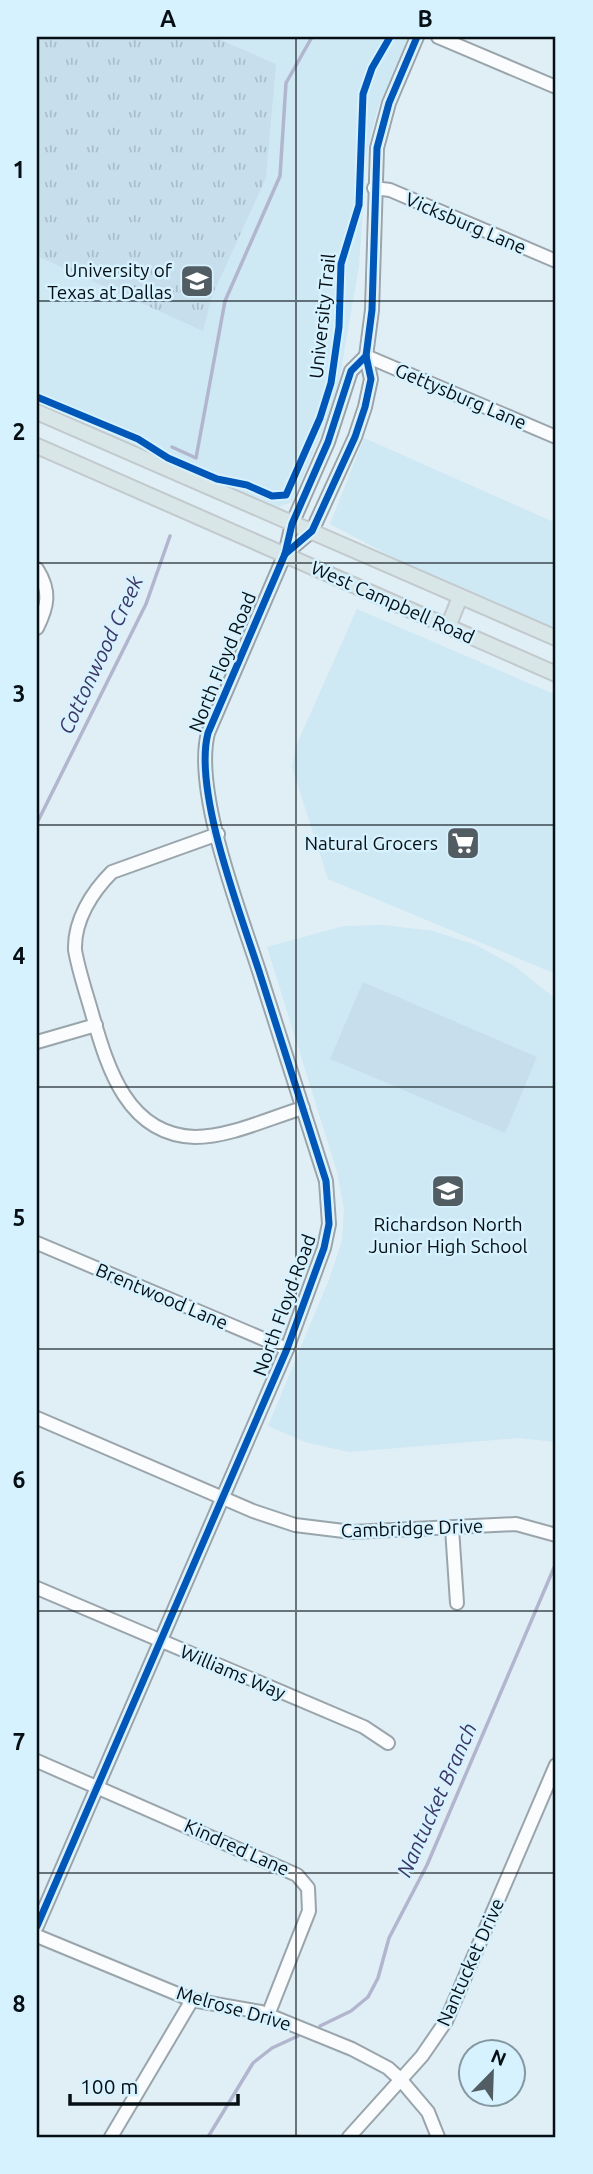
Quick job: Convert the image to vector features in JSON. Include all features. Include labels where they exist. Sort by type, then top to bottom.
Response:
[{"type":"main road","name":"West Campbell Road","points":[[37,412],[556,638]]},
{"type":"main road","name":"West Campbell Road","points":[[37,446],[556,674]]},
{"type":"main road","points":[[447,627],[460,597]]},
{"type":"street","name":"North Floyd Road","points":[[285,554],[312,531],[355,437],[365,407],[371,379],[366,356],[372,310],[374,188],[382,125],[417,37]]},
{"type":"street","points":[[438,37],[556,87]]},
{"type":"street","name":"Vicksburg Lane","points":[[374,188],[390,191],[556,261]]},
{"type":"street","name":"North Floyd Road","points":[[37,1926],[287,1349],[315,1276],[329,1224],[326,1181],[218,834],[207,785],[205,743],[285,554],[292,524],[328,442],[351,371],[366,356]]},
{"type":"street","name":"Gettysburg Lane","points":[[366,356],[556,437]]},
{"type":"street","points":[[37,569],[45,581],[48,596],[46,610],[37,628]]},
{"type":"street","points":[[218,834],[112,872],[93,895],[75,937],[75,950],[105,1058],[121,1094],[147,1121],[160,1129],[195,1137],[217,1134],[303,1108]]},
{"type":"street","points":[[37,1042],[96,1025]]},
{"type":"street","name":"Brentwood Lane","points":[[37,1243],[287,1349]]},
{"type":"street","name":"Cambridge Drive","points":[[37,1418],[275,1519],[325,1530],[352,1532],[516,1524],[556,1535]]},
{"type":"street","points":[[452,1528],[457,1602]]},
{"type":"street","name":"Williams Way","points":[[37,1588],[364,1727],[388,1743]]},
{"type":"street","name":"Kindred Lane","points":[[37,1760],[283,1866],[297,1875],[308,1888],[310,1901],[307,1920],[268,2015]]},
{"type":"street","name":"Nantucket Drive","points":[[349,2137],[422,2056],[446,2021],[556,1765]]},
{"type":"street","name":"Melrose Drive","points":[[37,1936],[192,2000],[268,2015],[352,2049],[388,2068],[400,2079],[428,2112],[438,2137]]},
{"type":"street","points":[[111,2137],[192,2000]]},
{"type":"shaded area","name":"University of Texas at Dallas","points":[[37,37],[408,37],[377,110],[367,152],[359,266],[339,381],[326,422],[292,502],[278,507],[37,402]]},
{"type":"shaded area","points":[[364,438],[556,523],[556,629],[415,569],[330,524]]},
{"type":"shaded area","points":[[357,609],[556,695],[556,974],[328,879],[292,767],[296,746]]},
{"type":"shaded area","name":"Richardson North Junior High School","points":[[383,925],[433,931],[476,945],[513,965],[556,999],[556,1442],[519,1438],[349,1452],[305,1442],[268,1426],[330,1277],[342,1240],[344,1209],[337,1172],[267,947],[344,926]]},
{"type":"green space","points":[[40,37],[214,37],[276,64],[266,178],[212,296],[203,331],[37,256],[37,40]]},
{"type":"green space","points":[[363,982],[537,1057],[505,1133],[330,1059]]},
{"type":"waterway","name":"Cottonwood Creek","points":[[172,447],[196,458],[225,301],[280,176],[286,83],[312,37]]},
{"type":"waterway","name":"Cottonwood Creek","points":[[37,823],[146,604],[170,536]]},
{"type":"waterway","name":"Nantucket Branch","points":[[320,2026],[351,2011],[368,1997],[378,1978],[389,1938],[427,1865],[556,1563]]},
{"type":"waterway","name":"Nantucket Branch","points":[[208,2137],[253,2063],[272,2048],[298,2036]]},
{"type":"cycle path","name":"University Trail","points":[[37,397],[138,439],[168,458],[217,479],[247,485],[272,496],[286,495],[320,418],[331,383],[339,327],[341,264],[359,205],[363,94],[372,68],[390,37]]},
{"type":"cycle path","points":[[285,554],[312,531],[355,437],[365,407],[371,379],[366,356],[372,310],[377,148],[389,103],[417,37]]},
{"type":"cycle path","points":[[37,1926],[287,1349],[324,1248],[329,1224],[326,1181],[221,852],[207,786],[205,757],[208,733],[285,554],[292,524],[328,442],[351,371],[366,356]]},
{"type":"place","name":"University of Texas at Dallas","points":[[197,281]]},
{"type":"place","name":"Natural Grocers","points":[[463,843]]},
{"type":"place","name":"Richardson North Junior High School","points":[[448,1191]]}]
